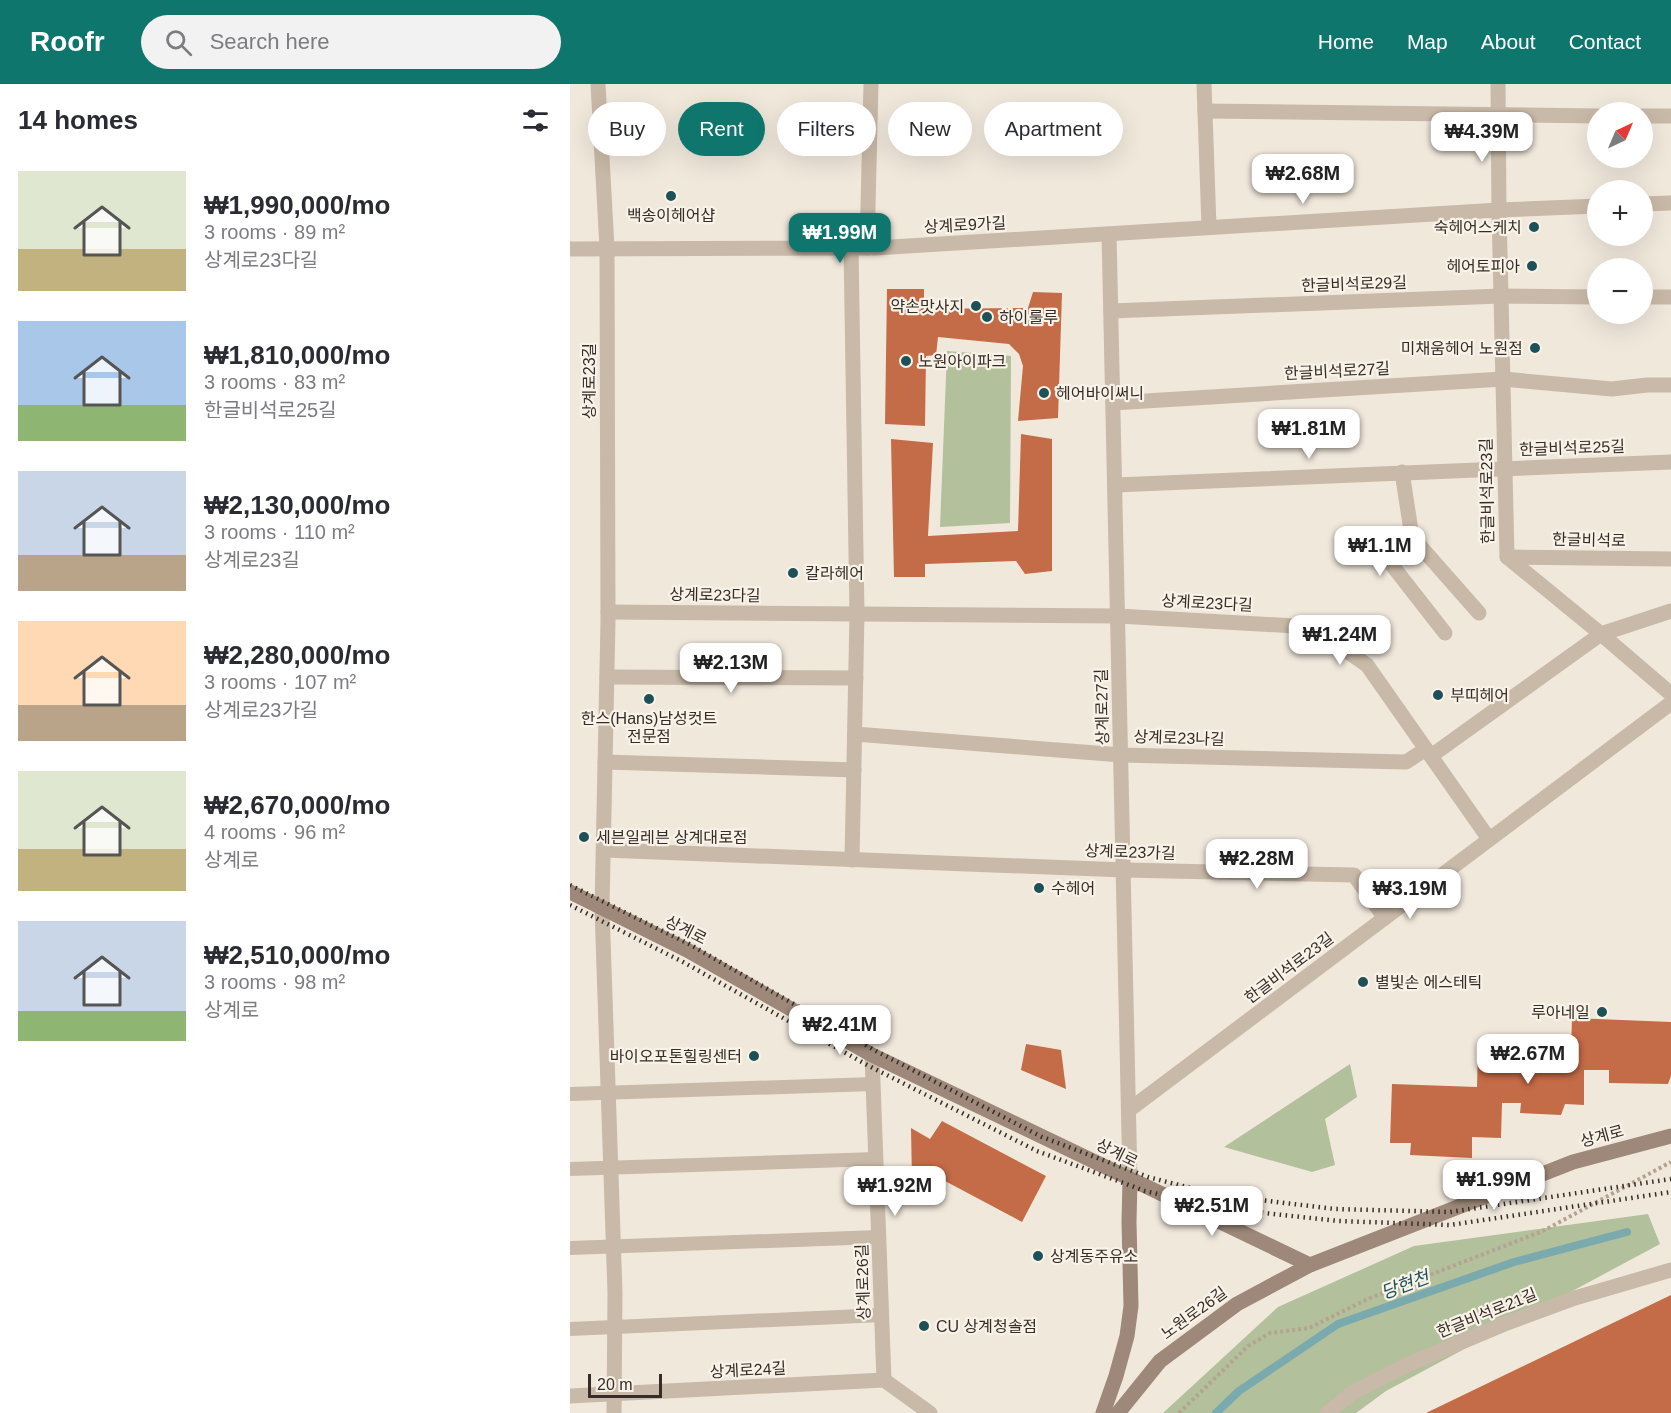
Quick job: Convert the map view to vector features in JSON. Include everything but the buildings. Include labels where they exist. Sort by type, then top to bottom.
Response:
[{"type":"main road","name":"상계로","points":[[570,892],[687,950],[872,1055],[1310,1265],[1573,1162],[1671,1136]]},
{"type":"main road","points":[[1103,1413],[1119,1366],[1131,1306],[1130,1180]]},
{"type":"main road","name":"노원로26길","points":[[1118,1413],[1160,1361],[1237,1304],[1310,1265]]},
{"type":"street","name":"상계로23길","points":[[598,84],[607,248],[608,612],[602,908]]},
{"type":"street","points":[[867,248],[871,84]]},
{"type":"street","points":[[1204,84],[1209,227]]},
{"type":"street","name":"한글비석로23길","points":[[1498,84],[1507,557],[1671,694]]},
{"type":"street","points":[[1205,111],[1587,116]]},
{"type":"street","points":[[1653,116],[1671,116]]},
{"type":"street","points":[[1653,204],[1671,203]]},
{"type":"street","name":"상계로9가길","points":[[570,249],[867,248],[1587,206]]},
{"type":"street","name":"상계로27길","points":[[1109,234],[1130,1180]]},
{"type":"street","points":[[851,248],[857,614],[852,860]]},
{"type":"street","name":"한글비석로29길","points":[[1111,311],[1501,297],[1587,297]]},
{"type":"street","points":[[1653,297],[1671,297]]},
{"type":"street","name":"한글비석로27길","points":[[1113,403],[1503,379],[1612,389],[1671,385]]},
{"type":"street","name":"한글비석로25길","points":[[1115,485],[1671,462]]},
{"type":"street","points":[[1402,472],[1412,537],[1479,613]]},
{"type":"street","points":[[1412,537],[1381,551],[1445,633]]},
{"type":"street","name":"한글비석로","points":[[1507,557],[1671,559]]},
{"type":"street","name":"상계로23나길","points":[[855,734],[1121,755],[1406,762],[1428,752],[1601,634],[1671,611]]},
{"type":"street","name":"상계로23다길","points":[[608,612],[1118,616],[1295,626],[1329,639],[1367,665],[1489,839]]},
{"type":"street","points":[[607,677],[856,678]]},
{"type":"street","name":"한글비석로23길","points":[[1129,1110],[1671,703]]},
{"type":"street","points":[[605,762],[854,770]]},
{"type":"street","name":"상계로23가길","points":[[604,850],[1124,870],[1354,875],[1384,918]]},
{"type":"street","points":[[602,908],[614,1247],[614,1413]]},
{"type":"street","name":"상계로26길","points":[[872,1055],[884,1380]]},
{"type":"street","name":"한글비석로21길","points":[[1327,1413],[1352,1393],[1428,1356],[1575,1298],[1671,1270]]},
{"type":"street","points":[[884,1380],[930,1413]]},
{"type":"street","name":"상계로24길","points":[[570,1396],[884,1380]]},
{"type":"lane","points":[[570,1094],[873,1084]]},
{"type":"lane","points":[[570,1169],[876,1159]]},
{"type":"lane","points":[[570,1248],[879,1237]]},
{"type":"lane","points":[[570,1329],[882,1315]]},
{"type":"path","points":[[1179,1413],[1248,1346],[1270,1333],[1309,1328],[1370,1298],[1543,1231],[1671,1162]]},
{"type":"green space","points":[[947,351],[1011,356],[1010,523],[940,527]]},
{"type":"green space","points":[[1350,1064],[1357,1097],[1325,1119],[1335,1165],[1312,1172],[1224,1147]]},
{"type":"green space","points":[[1648,1214],[1660,1244],[1386,1391],[1356,1413],[1163,1413],[1278,1307],[1414,1246]]},
{"type":"waterway","name":"당현천","points":[[1216,1413],[1239,1391],[1338,1324],[1514,1262],[1627,1232]]},
{"type":"railway","points":[[570,885],[689,944],[876,1051],[1042,1137],[1148,1177],[1218,1195],[1335,1209],[1450,1212],[1671,1179]]},
{"type":"railway","points":[[570,905],[683,962],[869,1066],[1037,1151],[1145,1191],[1214,1207],[1273,1214],[1339,1221],[1450,1225],[1671,1192]]},
{"type":"place","name":"백송이헤어샵","points":[[671,196]]},
{"type":"place","name":"숙헤어스케치","points":[[1534,227]]},
{"type":"place","name":"헤어토피아","points":[[1532,266]]},
{"type":"place","name":"약손맛사지","points":[[976,306]]},
{"type":"place","name":"하이룰루","points":[[987,317]]},
{"type":"place","name":"미채움헤어 노원점","points":[[1535,348]]},
{"type":"place","name":"노원아이파크","points":[[906,361]]},
{"type":"place","name":"헤어바이써니","points":[[1044,393]]},
{"type":"place","name":"칼라헤어","points":[[793,573]]},
{"type":"place","name":"부띠헤어","points":[[1438,695]]},
{"type":"place","name":"한스(Hans)남성컷트 전문점","points":[[649,699]]},
{"type":"place","name":"세븐일레븐 상계대로점","points":[[584,837]]},
{"type":"place","name":"수헤어","points":[[1039,888]]},
{"type":"place","name":"별빛손 에스테틱","points":[[1363,982]]},
{"type":"place","name":"루아네일","points":[[1602,1012]]},
{"type":"place","name":"바이오포톤힐링센터","points":[[754,1056]]},
{"type":"place","name":"상계동주유소","points":[[1038,1256]]},
{"type":"place","name":"CU 상계청솔점","points":[[924,1326]]}]
